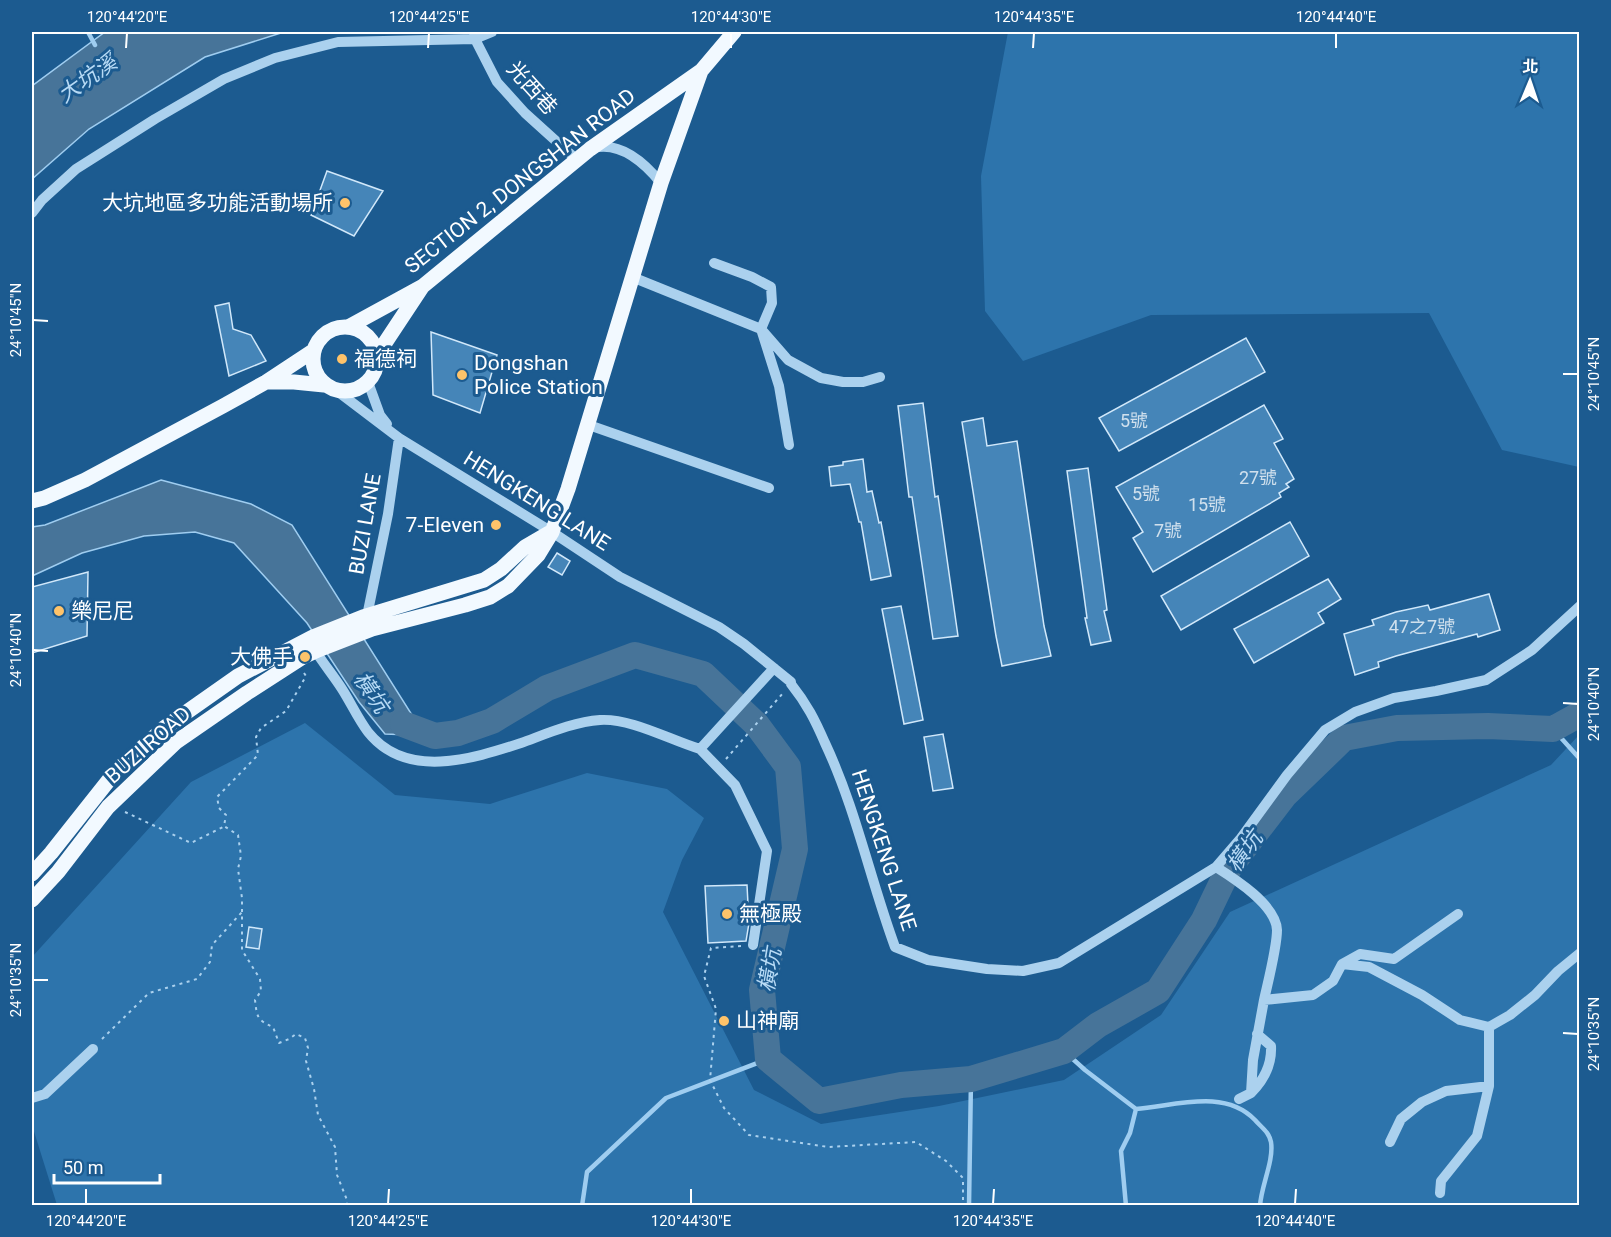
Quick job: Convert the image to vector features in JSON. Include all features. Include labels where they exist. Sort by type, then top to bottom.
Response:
[{"type":"main road","name":"SECTION 2, DONGSHAN ROAD","points":[[348,327],[423,286],[590,149],[701,71],[734,32]]},
{"type":"main road","points":[[313,644],[367,621],[484,580],[525,547],[552,532],[568,489],[660,183],[701,71]]},
{"type":"main road","points":[[377,355],[423,286]]},
{"type":"main road","points":[[32,501],[85,480],[266,382],[313,351],[320,338],[328,331],[348,327],[358,330],[374,344],[377,365],[374,374],[359,389],[348,392],[294,382],[266,382]]},
{"type":"main road","points":[[313,351],[313,367],[317,377],[331,388]]},
{"type":"main road","name":"BUZI ROAD","points":[[32,900],[58,872],[108,807],[176,742],[303,657],[313,644]]},
{"type":"main road","name":"BUZI ROAD","points":[[32,874],[116,771],[164,728],[238,676],[313,644]]},
{"type":"street","points":[[32,213],[42,200],[86,163],[224,79],[275,58],[338,42],[474,35],[492,32]]},
{"type":"street","name":"光西巷","points":[[474,35],[496,82],[525,113],[577,160]]},
{"type":"street","points":[[590,149],[604,146],[625,152],[640,161],[660,183]]},
{"type":"street","points":[[714,263],[752,277],[771,287],[772,303],[761,329],[779,386],[789,445]]},
{"type":"street","points":[[632,277],[761,329],[788,360],[821,378],[843,382],[863,382],[880,377]]},
{"type":"street","points":[[368,382],[380,415],[399,438]]},
{"type":"street","name":"HENGKENG LANE","points":[[331,388],[399,438],[552,532],[620,577],[719,627],[791,682],[806,703],[841,776],[876,893],[895,947],[928,960],[987,969],[1023,971],[1059,963],[1216,867],[1325,730],[1355,712],[1394,698],[1486,680],[1532,650],[1580,606]]},
{"type":"street","points":[[586,424],[769,488]]},
{"type":"street","name":"BUZI LANE","points":[[367,621],[388,514],[399,438]]},
{"type":"street","points":[[313,644],[368,732],[383,747],[404,758],[450,762],[482,755],[559,729],[601,720],[638,725],[700,749],[735,785],[766,851],[753,945]]},
{"type":"street","points":[[700,749],[719,731],[774,668]]},
{"type":"street","points":[[1216,867],[1245,885],[1268,909],[1277,928],[1257,1034],[1251,1094]]},
{"type":"street","points":[[1264,1000],[1313,995],[1332,981],[1342,964],[1360,954],[1394,959],[1458,914]]},
{"type":"street","points":[[1342,964],[1369,967],[1422,995],[1460,1020],[1489,1026],[1510,1015],[1535,995],[1558,971],[1580,953]]},
{"type":"street","points":[[1440,1193],[1441,1181],[1477,1136],[1489,1086],[1489,1026]]},
{"type":"street","points":[[1239,1099],[1251,1094],[1266,1076],[1272,1055],[1271,1046],[1257,1034]]},
{"type":"street","points":[[32,1098],[45,1094],[93,1049]]},
{"type":"street","points":[[1390,1142],[1401,1119],[1422,1102],[1446,1091],[1489,1086]]},
{"type":"path","points":[[718,767],[791,684]]},
{"type":"path","points":[[224,826],[226,815],[219,808],[218,797],[258,755],[256,737],[261,728],[286,711]]},
{"type":"path","points":[[108,807],[119,809],[191,843],[224,826]]},
{"type":"path","points":[[224,826],[238,835],[241,856],[238,869],[242,912],[242,950],[260,979],[261,991],[255,1000],[256,1016],[263,1023],[273,1027],[279,1043],[296,1034],[305,1038],[308,1048],[306,1061],[318,1115],[335,1147],[337,1175],[347,1200],[347,1206]]},
{"type":"path","points":[[93,1049],[149,993],[197,979],[210,962],[212,945],[242,912]]},
{"type":"path","points":[[753,945],[711,948],[704,976],[716,1010],[710,1080],[724,1108],[749,1135],[828,1147],[916,1142],[946,1161],[963,1178],[963,1206]]},
{"type":"shaded area","points":[[1008,32],[1579,32],[1579,467],[1502,450],[1429,313],[1151,315],[1023,361],[985,311],[981,176]]},
{"type":"shaded area","points":[[305,723],[395,795],[490,804],[587,773],[667,789],[704,818],[682,860],[663,912],[754,1090],[821,1124],[939,1106],[1064,1080],[1161,1015],[1230,912],[1551,765],[1579,735],[1579,1205],[57,1205],[32,1125],[32,957],[191,782]]},
{"type":"water","name":"大坑溪","points":[[105,32],[284,32],[205,57],[89,129],[32,179],[32,86]]},
{"type":"water","points":[[161,480],[251,504],[292,525],[417,723],[435,736],[385,734],[359,702],[307,623],[234,543],[195,532],[144,536],[82,553],[32,576],[32,527],[45,525]]},
{"type":"building","name":"大坑地區多功能活動場所","points":[[327,171],[383,191],[354,236],[311,215]]},
{"type":"building","points":[[229,303],[233,329],[251,335],[266,361],[229,376],[215,306]]},
{"type":"building","name":"Dongshan Police Station","points":[[431,332],[497,355],[480,413],[433,395]]},
{"type":"building","points":[[1246,338],[1265,372],[1119,451],[1099,418]]},
{"type":"building","points":[[923,403],[935,497],[938,496],[958,636],[933,639],[912,497],[909,497],[898,406]]},
{"type":"building","points":[[1264,405],[1283,439],[1274,443],[1294,479],[1286,484],[1289,487],[1279,493],[1281,497],[1153,572],[1133,538],[1143,532],[1116,487]]},
{"type":"building","points":[[983,418],[987,446],[1017,441],[1044,626],[1051,656],[1002,666],[962,422]]},
{"type":"building","points":[[863,459],[867,492],[872,491],[879,523],[881,522],[891,576],[871,580],[861,522],[859,522],[850,484],[831,486],[829,467]]},
{"type":"building","points":[[1088,468],[1107,610],[1104,611],[1111,641],[1091,645],[1085,618],[1087,618],[1067,471]]},
{"type":"building","points":[[1290,522],[1309,556],[1181,630],[1161,596]]},
{"type":"building","points":[[557,553],[570,561],[562,575],[548,567]]},
{"type":"building","name":"樂尼尼","points":[[88,572],[87,636],[32,653],[32,587]]},
{"type":"building","points":[[1328,579],[1341,599],[1318,613],[1324,623],[1254,663],[1234,629]]},
{"type":"building","points":[[1489,594],[1500,630],[1396,656],[1378,662],[1379,667],[1355,675],[1344,634],[1374,625],[1372,620],[1396,612],[1428,605],[1430,610]]},
{"type":"building","points":[[901,606],[923,720],[904,724],[882,609]]},
{"type":"building","points":[[943,734],[953,788],[933,791],[924,737]]},
{"type":"building","name":"無極殿","points":[[747,885],[749,923],[746,941],[708,943],[705,886]]},
{"type":"building","points":[[249,927],[262,929],[259,949],[246,947]]},
{"type":"waterway","name":"大坑溪","points":[[88,32],[95,45]]},
{"type":"waterway","name":"橫坑","points":[[403,724],[435,736],[458,733],[492,721],[547,688],[635,655],[703,674],[757,725],[788,767],[795,849],[762,990],[768,1059],[819,1101],[901,1085],[971,1079],[1064,1051],[1098,1025],[1158,991],[1204,920],[1229,868],[1284,796],[1344,738],[1397,728],[1488,726],[1553,729],[1580,714]]},
{"type":"waterway","points":[[1553,729],[1580,759]]},
{"type":"waterway","points":[[1064,1051],[1136,1109],[1130,1133],[1121,1151],[1126,1206]]},
{"type":"waterway","points":[[582,1206],[587,1172],[666,1098],[768,1059]]},
{"type":"waterway","points":[[969,1206],[971,1079]]},
{"type":"waterway","points":[[1136,1109],[1199,1101],[1229,1104],[1243,1110],[1265,1130],[1271,1142],[1271,1157],[1260,1206]]},
{"type":"place","name":"大坑地區多功能活動場所","points":[[345,203]]},
{"type":"place","name":"福德祠","points":[[342,359]]},
{"type":"place","name":"Dongshan Police Station","points":[[462,375]]},
{"type":"place","name":"7-Eleven","points":[[496,525]]},
{"type":"place","name":"樂尼尼","points":[[59,611]]},
{"type":"place","name":"大佛手","points":[[305,657]]},
{"type":"place","name":"無極殿","points":[[727,914]]},
{"type":"place","name":"山神廟","points":[[724,1021]]}]
